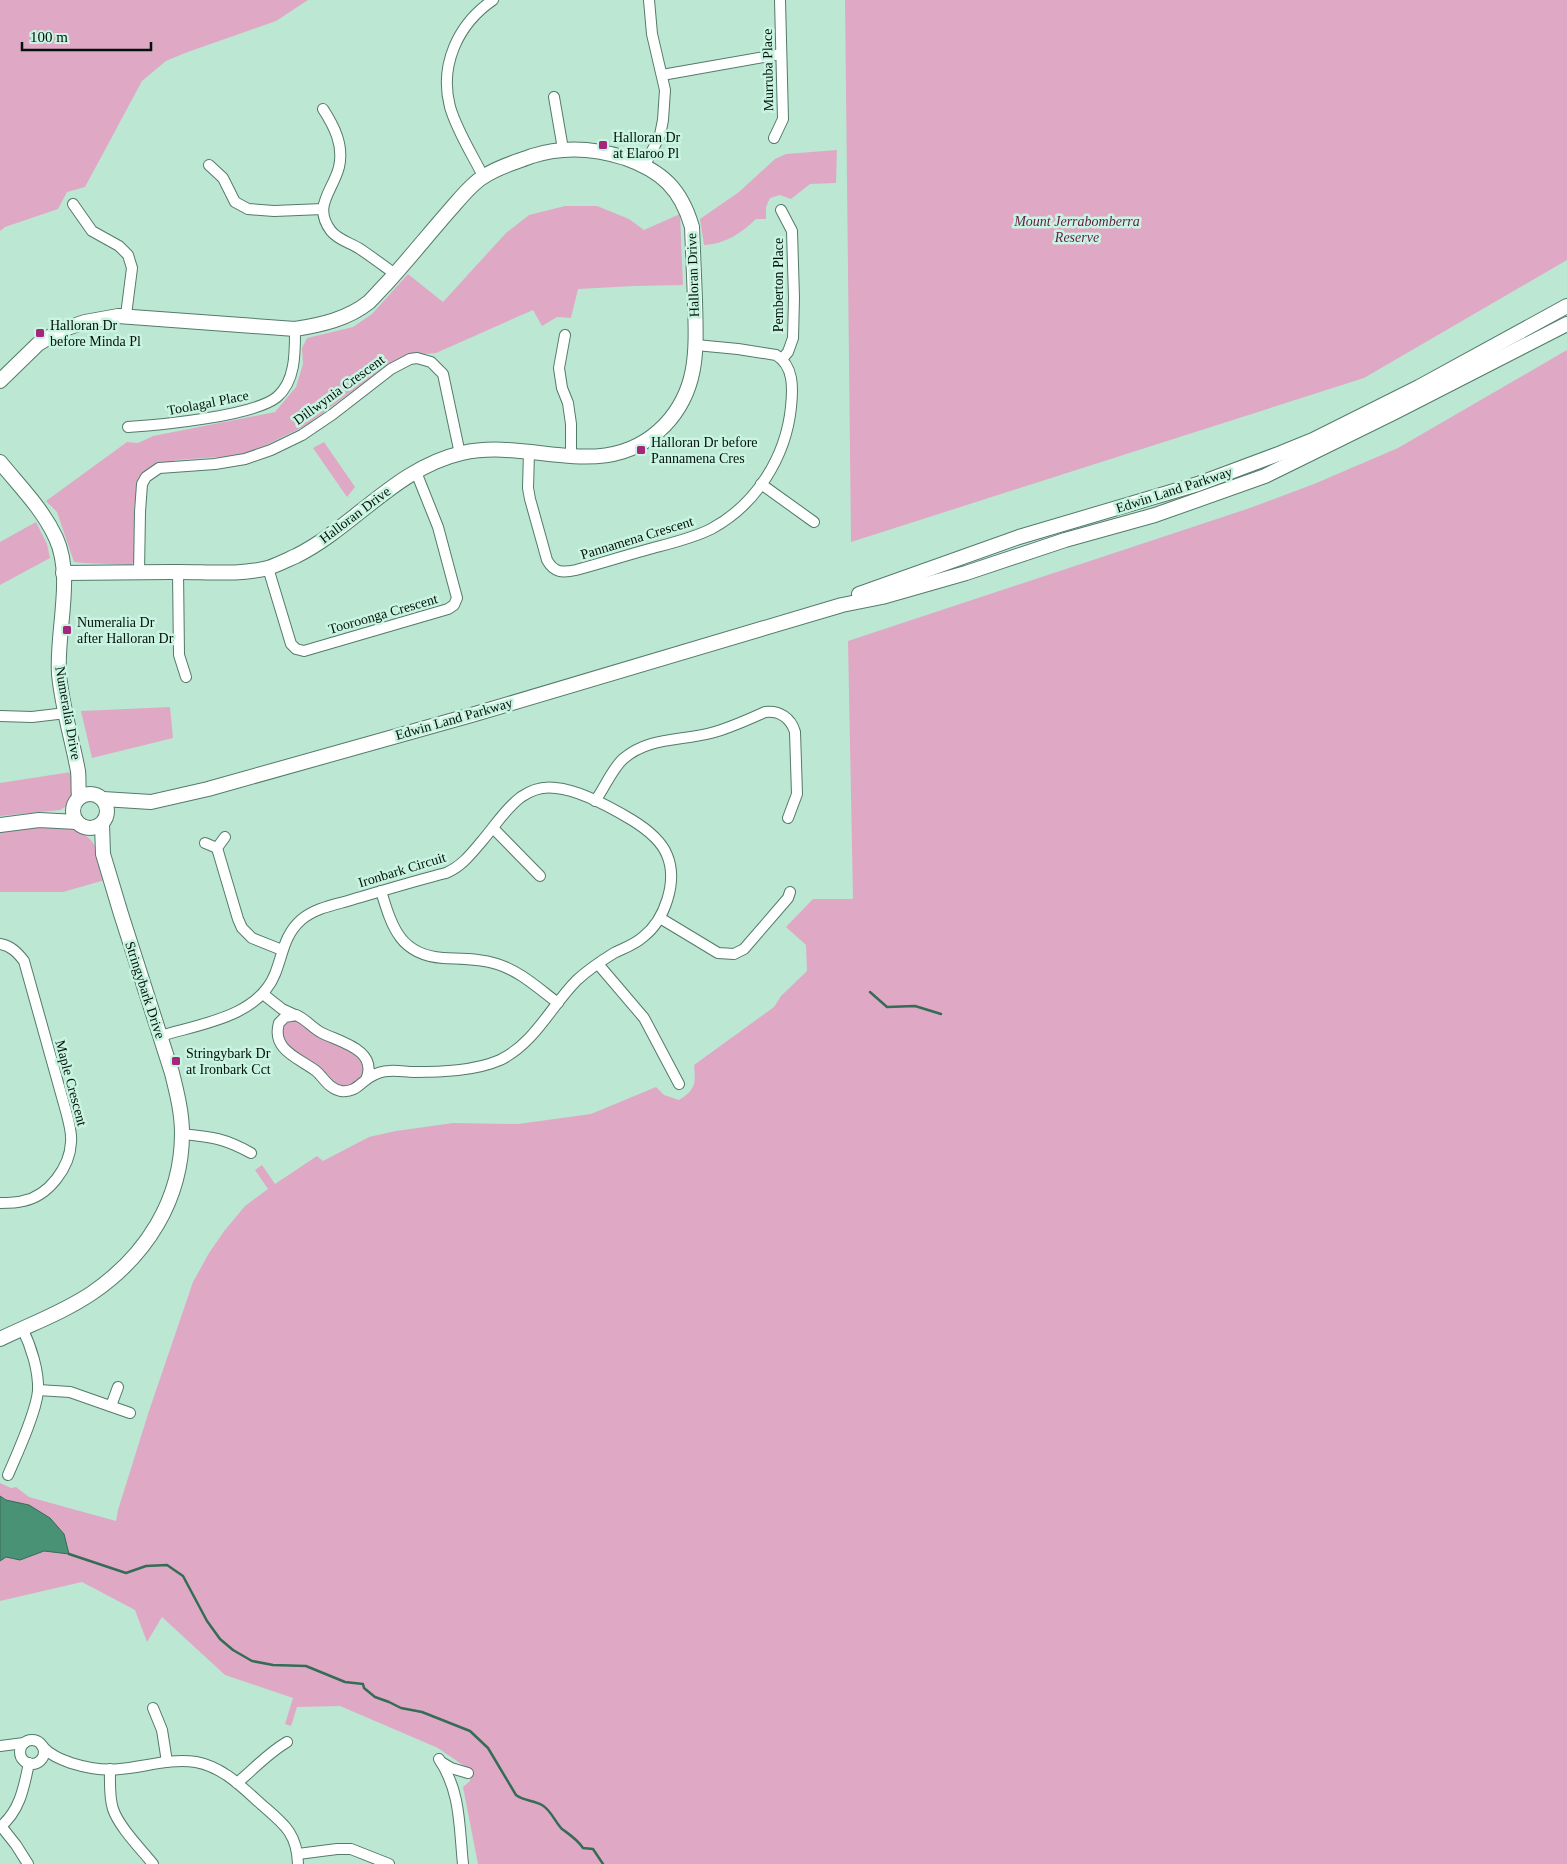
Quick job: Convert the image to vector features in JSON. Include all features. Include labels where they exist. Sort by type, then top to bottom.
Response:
[{"type":"street","points":[[483,176],[452,113],[448,95],[447,74],[454,46],[462,28],[475,14],[493,0]]},
{"type":"street","points":[[645,165],[660,135],[665,90],[652,34],[649,0]]},
{"type":"street","name":"Murruba Place","points":[[774,138],[783,119],[780,0]]},
{"type":"street","points":[[662,75],[781,54]]},
{"type":"street","points":[[554,97],[563,149]]},
{"type":"street","points":[[323,109],[334,126],[340,146],[339,167],[328,191],[323,209],[325,221],[332,232],[344,241],[360,248],[395,274]]},
{"type":"street","name":"Halloran Drive","points":[[0,381],[38,344],[61,330],[85,322],[126,315],[295,329],[314,326],[351,314],[368,302],[395,274],[459,199],[483,176],[515,162],[563,149],[588,150],[615,155],[645,165],[663,178],[671,187],[681,200],[688,215],[692,228],[696,345],[691,380],[685,398],[666,424],[642,443],[610,456],[571,457],[497,449],[460,454],[439,460],[391,487],[326,538],[295,556],[268,568],[239,572],[64,573]]},
{"type":"street","points":[[210,165],[223,178],[235,202],[248,209],[323,209]]},
{"type":"street","points":[[72,204],[92,231],[119,246],[128,255],[132,268],[126,315]]},
{"type":"street","name":"Pemberton Place","points":[[781,210],[792,232],[794,298],[793,338],[788,352],[782,359]]},
{"type":"street","name":"Edwin Land Parkway","points":[[763,628],[1019,537],[1198,484],[1281,453],[1313,440],[1419,387],[1567,306]]},
{"type":"street","name":"Edwin Land Parkway","points":[[0,825],[39,820],[85,808],[166,800],[208,789],[475,714],[842,605],[882,597],[966,573],[1065,540],[1155,515],[1265,476],[1567,324]]},
{"type":"street","name":"Toolagal Place","points":[[128,427],[163,425],[265,405],[278,396],[292,376],[295,329]]},
{"type":"street","points":[[565,336],[559,368],[571,424],[571,457]]},
{"type":"street","points":[[696,345],[738,348],[776,355],[782,359]]},
{"type":"street","name":"Dillwynia Crescent","points":[[139,572],[142,484],[152,472],[159,468],[215,464],[245,459],[271,450],[302,435],[333,414],[390,369],[410,359],[418,358],[431,362],[443,374],[460,454]]},
{"type":"street","name":"Pannamena Crescent","points":[[530,452],[528,488],[530,499],[548,560],[554,569],[561,572],[576,570],[700,533],[712,528],[735,512],[761,484],[776,463],[781,451],[792,406],[792,380],[790,372],[782,359]]},
{"type":"street","name":"Numeralia Drive","points":[[0,462],[36,503],[56,539],[64,573],[59,660],[66,713],[85,808],[107,808],[104,820]]},
{"type":"street","name":"Tooroonga Crescent","points":[[268,568],[291,644],[296,649],[304,651],[448,609],[454,605],[457,598],[456,592],[438,527],[416,472]]},
{"type":"street","points":[[761,484],[814,522]]},
{"type":"street","points":[[178,572],[179,655],[186,677]]},
{"type":"street","points":[[595,801],[621,761],[641,746],[659,741],[699,736],[720,731],[765,712],[774,712],[788,719],[793,725],[796,735],[797,794],[788,818]]},
{"type":"street","points":[[0,716],[32,717],[66,713]]},
{"type":"street","name":"Ironbark Circuit","points":[[160,1036],[237,1012],[247,1007],[263,994],[274,976],[282,950],[291,931],[307,916],[324,908],[458,868],[502,815],[521,798],[541,788],[562,789],[595,801],[620,813],[646,830],[660,843],[671,866],[666,905],[660,918],[642,938],[598,964],[578,980],[528,1040],[515,1051],[488,1064],[425,1072],[382,1072],[372,1076],[351,1091],[342,1091],[334,1088],[316,1072],[285,1050],[278,1038],[278,1026],[274,1009],[263,994]]},
{"type":"street","name":"Edwin Land Parkway","points":[[85,808],[93,828],[104,820],[144,802]]},
{"type":"street","name":"Stringybark Drive","points":[[0,1339],[92,1293],[125,1268],[152,1235],[168,1203],[177,1170],[182,1134],[177,1095],[160,1036],[120,914],[104,854],[85,808]]},
{"type":"street","name":"Stringybark Drive","points":[[104,820],[104,854]]},
{"type":"street","points":[[492,828],[540,876]]},
{"type":"street","points":[[217,848],[225,837]]},
{"type":"street","points":[[205,842],[217,848],[242,928],[252,938],[282,950]]},
{"type":"street","points":[[381,891],[391,924],[400,938],[425,956],[476,959],[496,963],[513,970],[558,1003]]},
{"type":"street","points":[[660,918],[718,953],[734,954],[744,949],[788,898],[790,892]]},
{"type":"street","name":"Maple Crescent","points":[[0,944],[8,946],[17,952],[24,961],[67,1115],[71,1140],[68,1157],[61,1172],[46,1190],[24,1201],[0,1202]]},
{"type":"street","points":[[598,964],[644,1018],[679,1084]]},
{"type":"street","name":"Ironbark Circuit","points":[[263,994],[282,1009],[303,1018],[320,1032],[349,1044],[374,1064],[396,1071]]},
{"type":"street","points":[[278,1026],[283,1019],[295,1015]]},
{"type":"street","points":[[364,1057],[368,1069],[366,1080]]},
{"type":"street","points":[[182,1134],[221,1139],[234,1143],[251,1154]]},
{"type":"street","points":[[8,1475],[21,1443],[38,1390],[31,1349],[22,1328]]},
{"type":"street","points":[[111,1406],[118,1387]]},
{"type":"street","points":[[38,1390],[66,1392],[130,1413]]},
{"type":"street","points":[[153,1708],[162,1730],[168,1762]]},
{"type":"street","points":[[1,1746],[34,1740],[59,1759]]},
{"type":"street","points":[[237,1783],[272,1752],[287,1742]]},
{"type":"street","points":[[24,1743],[20,1750],[30,1760]]},
{"type":"street","points":[[1,1746],[30,1760],[59,1759],[90,1768],[110,1770],[168,1762],[189,1762],[209,1766],[222,1772],[237,1783],[284,1824],[291,1833],[298,1859],[337,1849],[351,1849],[388,1864]]},
{"type":"street","points":[[30,1760],[43,1755],[42,1746]]},
{"type":"street","points":[[463,1864],[456,1797],[451,1780],[437,1758],[451,1768],[468,1773]]},
{"type":"street","points":[[28,1864],[16,1845],[1,1827],[16,1810],[30,1760]]},
{"type":"street","points":[[110,1770],[111,1802],[114,1811],[119,1821],[153,1864]]},
{"type":"green space","points":[[0,0],[308,0],[276,21],[166,61],[142,81],[85,187],[67,192],[58,209],[5,227],[0,231]]},
{"type":"green space","name":"Mount Jerrabomberra Reserve","points":[[845,0],[1567,0],[1567,260],[1364,378],[851,542]]},
{"type":"green space","points":[[837,150],[836,183],[810,184],[791,199],[780,195],[770,198],[766,207],[766,219],[756,219],[745,229],[726,240],[704,245],[700,219],[739,192],[775,159],[786,154]]},
{"type":"green space","points":[[565,206],[597,206],[629,219],[644,230],[680,214],[683,285],[578,289],[571,318],[557,317],[542,326],[533,310],[436,353],[404,356],[384,368],[305,426],[246,455],[176,460],[149,469],[138,482],[134,510],[136,559],[131,565],[74,562],[57,512],[46,501],[127,442],[138,443],[153,436],[275,412],[296,387],[303,364],[302,348],[307,338],[353,327],[372,314],[408,274],[443,302],[506,233],[529,215]]},
{"type":"green space","points":[[1567,350],[1567,1864],[478,1864],[463,1787],[470,1781],[470,1770],[438,1748],[340,1706],[297,1707],[291,1726],[285,1724],[293,1698],[225,1675],[162,1617],[147,1642],[135,1610],[82,1582],[0,1601],[0,1483],[11,1488],[16,1487],[29,1497],[116,1521],[149,1411],[193,1282],[209,1253],[225,1230],[245,1206],[268,1189],[255,1170],[262,1165],[275,1184],[317,1156],[323,1161],[369,1137],[396,1131],[453,1123],[518,1124],[591,1114],[656,1087],[664,1095],[679,1100],[693,1086],[695,1077],[694,1065],[774,1007],[781,996],[807,971],[806,945],[786,927],[813,899],[853,899],[848,641],[1247,509],[1314,484],[1398,448]]},
{"type":"green space","points":[[324,442],[355,487],[347,497],[313,448]]},
{"type":"green space","points":[[36,522],[47,544],[50,558],[0,585],[0,542]]},
{"type":"green space","points":[[170,707],[173,738],[92,758],[81,711]]},
{"type":"green space","points":[[71,772],[74,802],[60,810],[0,816],[0,783]]},
{"type":"green space","points":[[26,827],[64,828],[82,833],[95,846],[105,880],[63,892],[0,892],[0,830]]},
{"type":"green space","points":[[295,1019],[356,1053],[365,1066],[358,1083],[340,1087],[296,1056],[283,1041],[282,1027],[285,1022]]},
{"type":"shaded area","points":[[0,1496],[6,1500],[29,1505],[50,1518],[64,1534],[69,1554],[44,1551],[20,1560],[6,1557],[0,1561]]},
{"type":"waterway","points":[[870,992],[887,1007],[915,1006],[941,1014]]},
{"type":"waterway","points":[[69,1554],[126,1573],[146,1566],[167,1565],[183,1576],[207,1621],[220,1639],[233,1650],[252,1661],[273,1665],[306,1666],[345,1682],[363,1684],[364,1688],[375,1697],[401,1708],[422,1712],[470,1731],[488,1748],[516,1795],[545,1807],[562,1829],[583,1848],[593,1849],[603,1864]]},
{"type":"place","name":"Halloran Dr at Elaroo Pl","points":[[603,145]]},
{"type":"place","name":"Halloran Dr before Minda Pl","points":[[40,333]]},
{"type":"place","name":"Halloran Dr before Pannamena Cres","points":[[641,450]]},
{"type":"place","name":"Numeralia Dr after Halloran Dr","points":[[67,630]]},
{"type":"place","name":"Stringybark Dr at Ironbark Cct","points":[[176,1061]]}]
